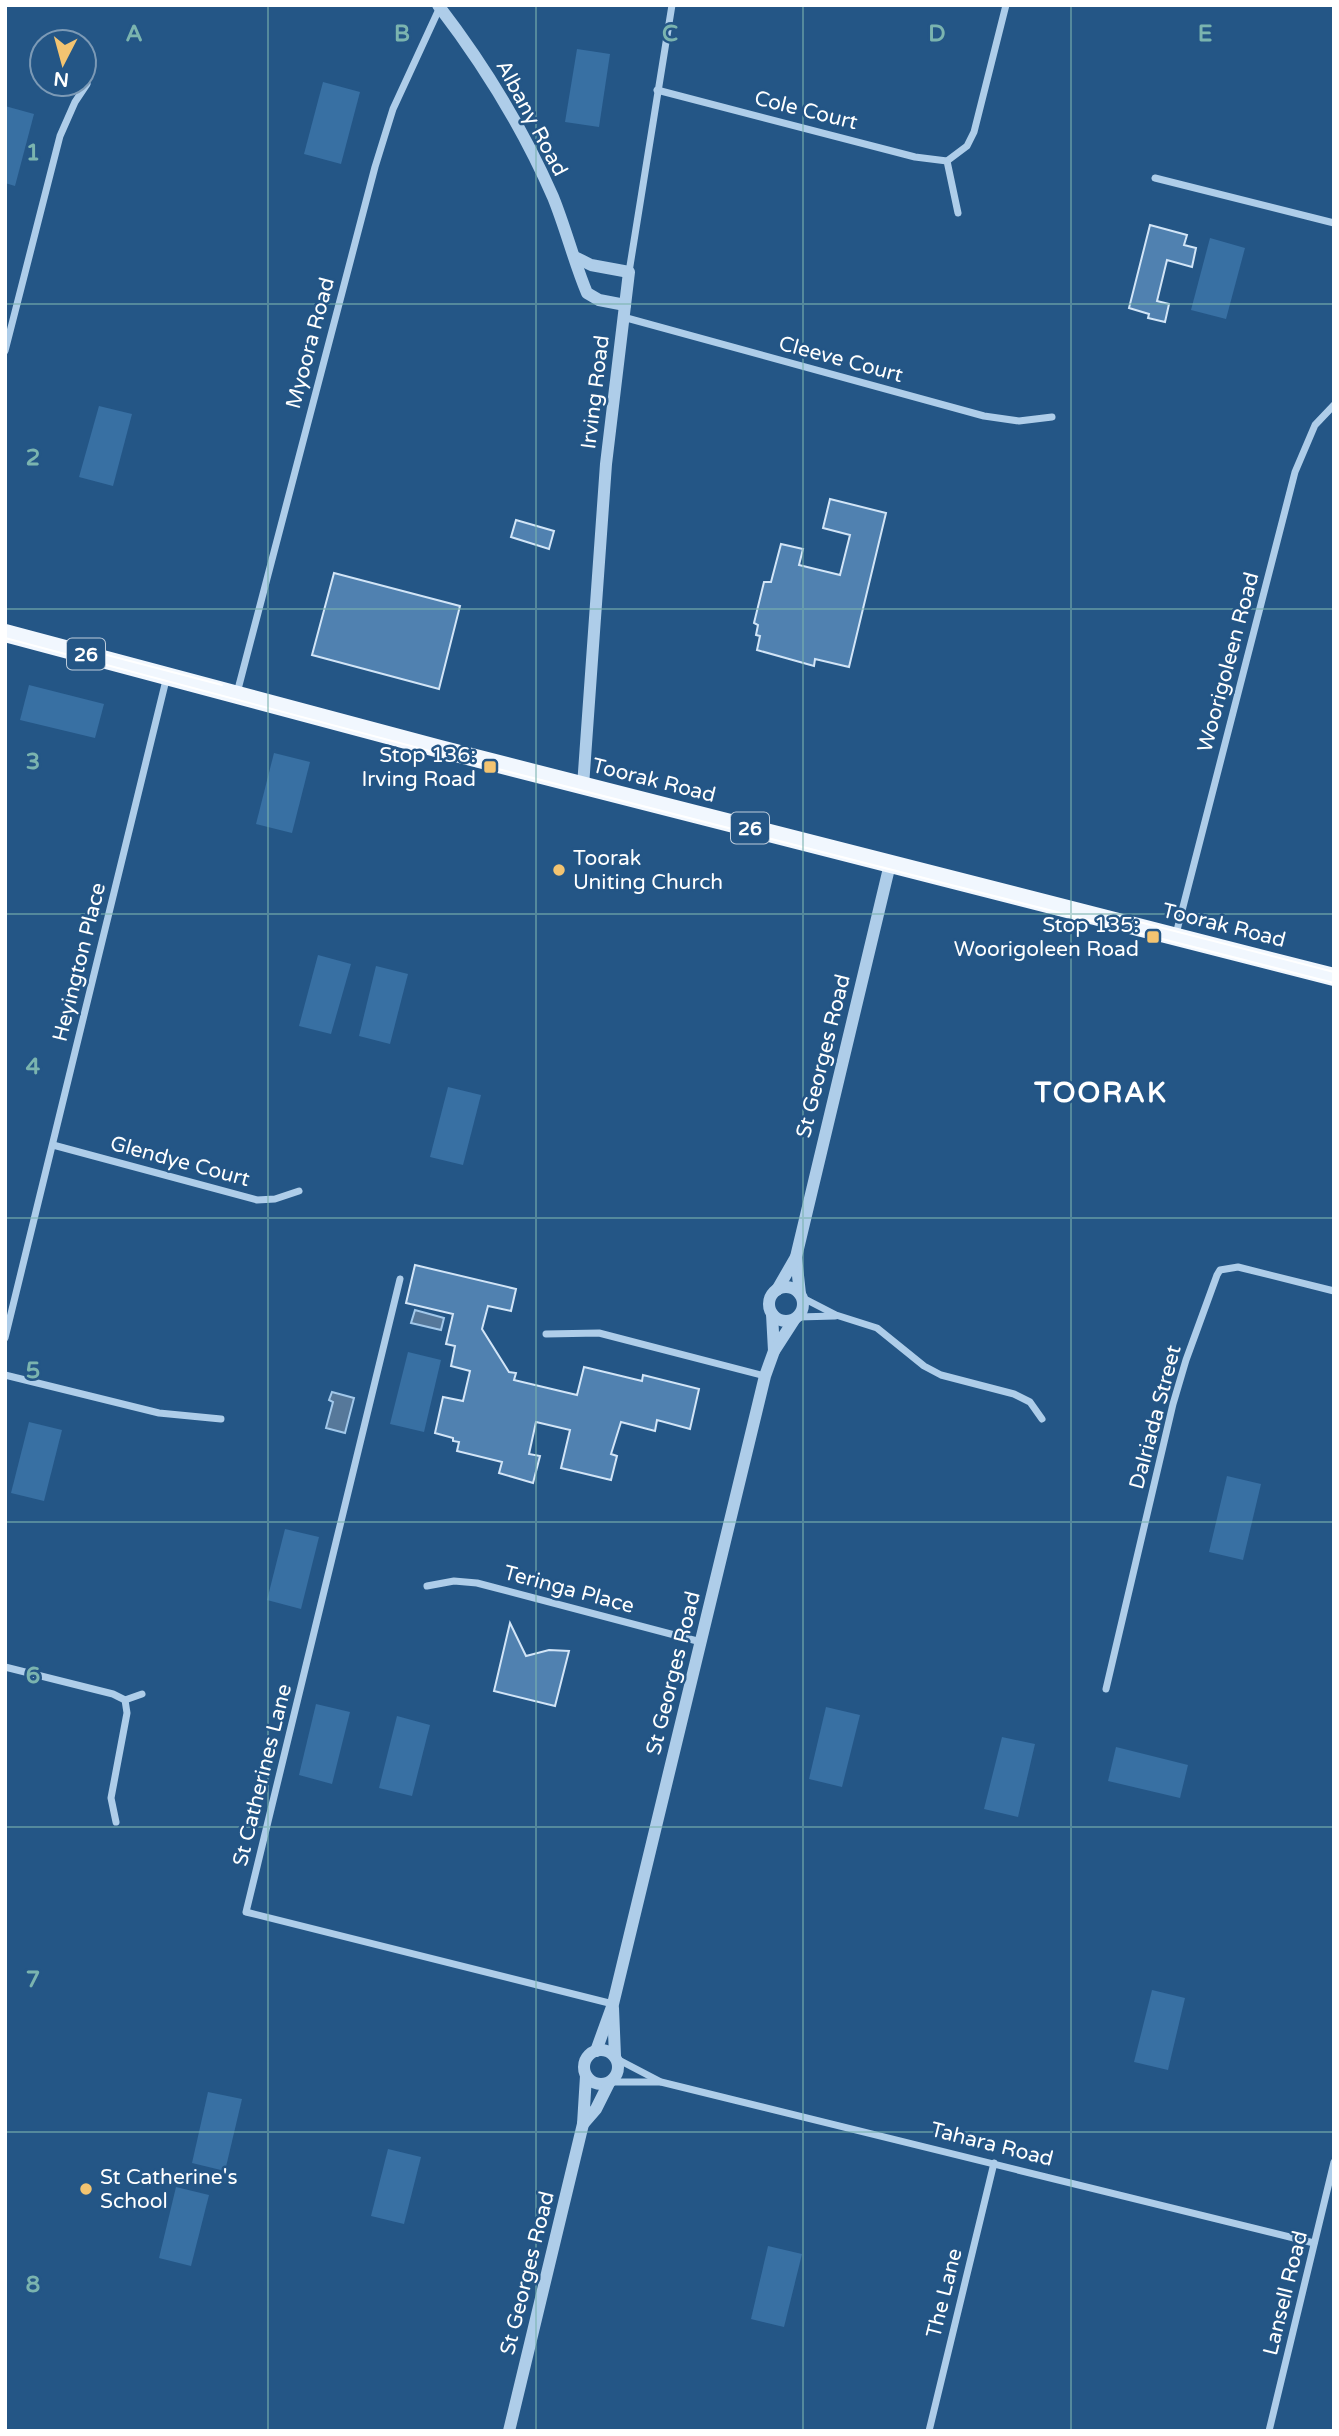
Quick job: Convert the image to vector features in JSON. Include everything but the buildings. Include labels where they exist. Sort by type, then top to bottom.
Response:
[{"type":"main road","name":"Toorak Road","points":[[5,632],[583,786],[1334,977]]},
{"type":"street","name":"Irving Road","points":[[583,786],[599,539],[624,312],[672,5]]},
{"type":"street","points":[[958,212],[947,161],[967,146],[974,132],[1006,5]]},
{"type":"street","name":"Albany Road","points":[[439,6],[472,51],[513,117],[553,197],[577,258],[587,293],[624,312]]},
{"type":"street","name":"Myoora Road","points":[[237,695],[375,167],[393,109],[439,6]]},
{"type":"street","name":"Cole Court","points":[[657,90],[901,153],[947,161]]},
{"type":"street","points":[[5,351],[60,135],[78,98]]},
{"type":"street","points":[[1155,178],[1334,223]]},
{"type":"street","points":[[577,258],[591,265],[629,272]]},
{"type":"street","name":"Cleeve Court","points":[[624,312],[984,416],[1019,421],[1052,417]]},
{"type":"street","name":"Woorigoleen Road","points":[[1175,936],[1296,472],[1315,425],[1334,405]]},
{"type":"street","name":"Heyington Place","points":[[5,1338],[167,676]]},
{"type":"street","name":"St Georges Road","points":[[777,1290],[796,1256],[890,864]]},
{"type":"street","name":"Glendye Court","points":[[52,1145],[257,1200],[275,1199],[299,1191]]},
{"type":"street","name":"St Georges Road","points":[[796,1256],[802,1296]]},
{"type":"street","name":"Dalriada Street","points":[[1106,1689],[1173,1404],[1217,1275],[1220,1270],[1238,1267],[1334,1291]]},
{"type":"street","name":"St Catherines Lane","points":[[400,1279],[247,1912],[613,2004]]},
{"type":"street","points":[[836,1315],[780,1320],[772,1314],[770,1298],[777,1290],[790,1287],[836,1315],[877,1328],[925,1366],[941,1375],[1014,1394],[1030,1402],[1042,1419]]},
{"type":"street","points":[[796,1319],[804,1305],[802,1296]]},
{"type":"street","name":"St Georges Road","points":[[772,1314],[774,1351]]},
{"type":"street","name":"St Georges Road","points":[[596,2051],[613,2004],[765,1376],[774,1351],[796,1319]]},
{"type":"street","points":[[546,1334],[599,1334],[765,1376]]},
{"type":"street","points":[[5,1375],[159,1413],[221,1419]]},
{"type":"street","name":"Teringa Place","points":[[427,1586],[454,1581],[477,1583],[701,1642]]},
{"type":"street","points":[[5,1667],[121,1696],[125,1700],[127,1713],[111,1797],[116,1822]]},
{"type":"street","points":[[125,1700],[142,1693]]},
{"type":"street","name":"St Georges Road","points":[[613,2004],[616,2058]]},
{"type":"street","points":[[596,2051],[610,2052],[616,2058],[618,2074],[610,2082],[596,2084],[586,2076],[585,2061],[596,2051]]},
{"type":"street","name":"Tahara Road","points":[[616,2058],[661,2082]]},
{"type":"street","name":"St Georges Road","points":[[509,2431],[583,2124],[586,2076]]},
{"type":"street","name":"St Georges Road","points":[[583,2124],[596,2109],[610,2082]]},
{"type":"street","name":"Tahara Road","points":[[610,2082],[661,2082],[1314,2243]]},
{"type":"street","name":"Lansell Road","points":[[1269,2431],[1334,2162]]},
{"type":"street","name":"The Lane","points":[[929,2431],[993,2163]]},
{"type":"shaded area","points":[[577,49],[610,54],[599,127],[565,122]]},
{"type":"shaded area","points":[[323,82],[360,92],[341,164],[304,154]]},
{"type":"shaded area","points":[[5,106],[34,114],[15,186],[5,183]]},
{"type":"shaded area","points":[[1210,238],[1245,248],[1226,319],[1191,310]]},
{"type":"shaded area","points":[[99,406],[132,414],[113,486],[79,477]]},
{"type":"shaded area","points":[[29,685],[104,704],[95,738],[20,720]]},
{"type":"shaded area","points":[[274,753],[310,762],[292,833],[256,824]]},
{"type":"shaded area","points":[[318,955],[351,964],[331,1034],[299,1026]]},
{"type":"shaded area","points":[[376,966],[408,974],[390,1044],[359,1036]]},
{"type":"shaded area","points":[[448,1087],[481,1095],[463,1165],[430,1157]]},
{"type":"shaded area","points":[[415,1310],[444,1318],[441,1330],[411,1323]]},
{"type":"shaded area","points":[[408,1352],[441,1360],[424,1432],[390,1424]]},
{"type":"shaded area","points":[[332,1392],[354,1398],[345,1433],[326,1428],[333,1402],[329,1400]]},
{"type":"shaded area","points":[[29,1422],[62,1430],[44,1501],[11,1493]]},
{"type":"shaded area","points":[[1227,1476],[1261,1484],[1243,1560],[1209,1552]]},
{"type":"shaded area","points":[[285,1529],[319,1537],[301,1609],[267,1600]]},
{"type":"shaded area","points":[[316,1704],[350,1712],[332,1784],[299,1775]]},
{"type":"shaded area","points":[[826,1707],[860,1715],[842,1787],[809,1779]]},
{"type":"shaded area","points":[[397,1716],[430,1725],[412,1796],[379,1788]]},
{"type":"shaded area","points":[[1002,1737],[1035,1744],[1018,1817],[984,1809]]},
{"type":"shaded area","points":[[1116,1747],[1188,1765],[1180,1798],[1108,1781]]},
{"type":"shaded area","points":[[1152,1990],[1185,1998],[1168,2070],[1134,2062]]},
{"type":"shaded area","points":[[208,2092],[242,2099],[225,2171],[192,2163]]},
{"type":"shaded area","points":[[388,2149],[421,2157],[404,2224],[371,2216]]},
{"type":"shaded area","points":[[176,2187],[209,2195],[191,2266],[159,2258]]},
{"type":"shaded area","points":[[768,2246],[802,2254],[784,2327],[751,2319]]},
{"type":"tram line","points":[[5,638],[490,767],[1334,983]]},
{"type":"tram line","points":[[107,655],[222,685]]},
{"type":"tram line","points":[[1116,916],[1334,972]]},
{"type":"place","name":"Stop 136: Irving Road","points":[[490,767]]},
{"type":"place","name":"Toorak Uniting Church","points":[[559,870]]},
{"type":"place","name":"Stop 135: Woorigoleen Road","points":[[1153,937]]},
{"type":"place","name":"St Catherine's School","points":[[86,2189]]},
{"type":"district","name":"TOORAK","points":[[1101,1092]]}]
